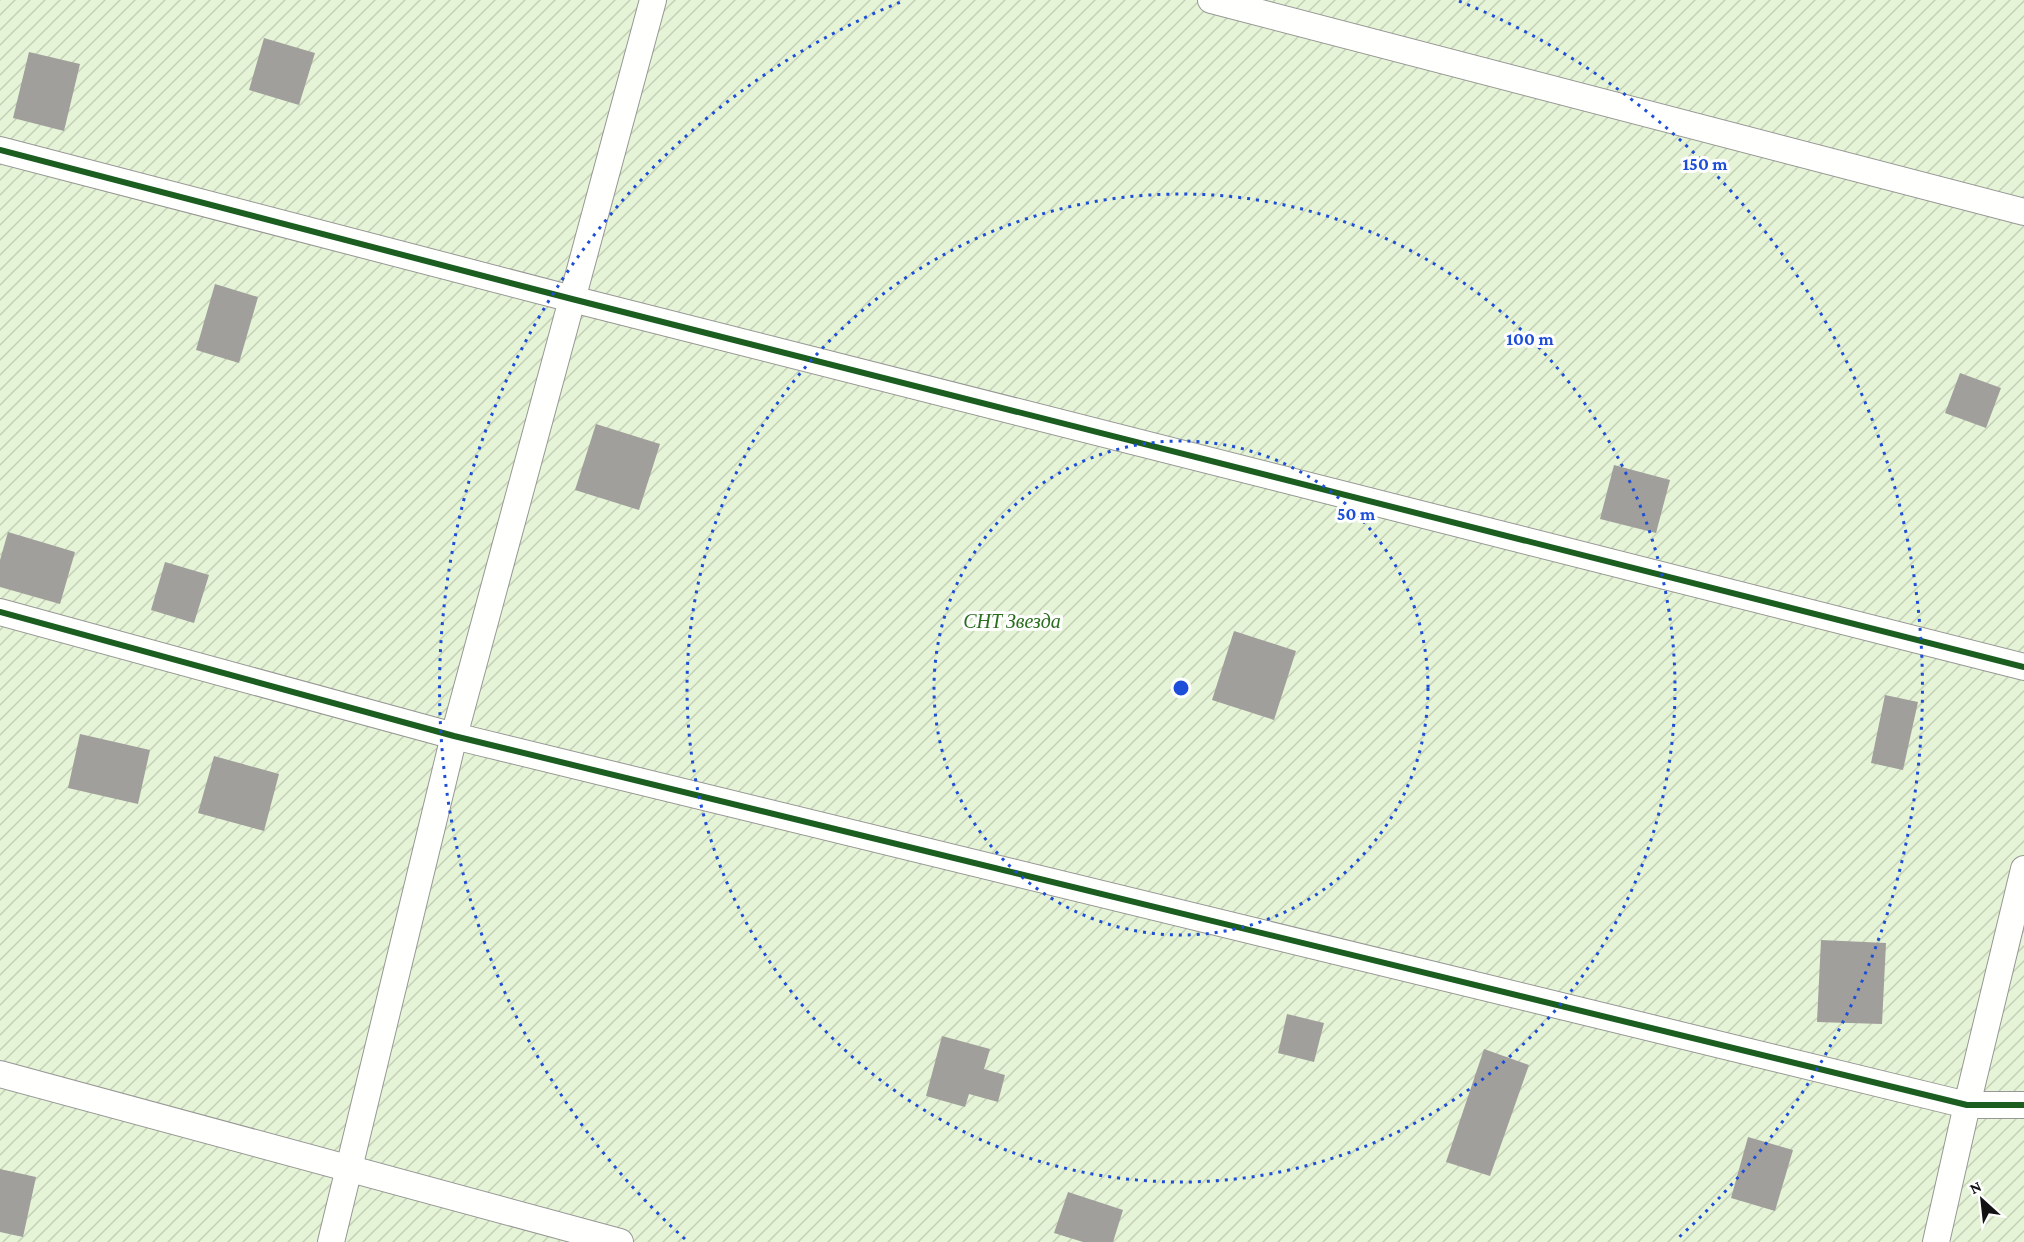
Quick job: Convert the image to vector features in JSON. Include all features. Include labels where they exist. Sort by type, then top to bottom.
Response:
[{"type":"street","points":[[330,1242],[454,736],[654,0]]},
{"type":"street","points":[[1211,0],[2024,212]]},
{"type":"street","points":[[0,150],[572,299],[2024,667]]},
{"type":"street","points":[[0,612],[454,736],[1967,1105],[2024,1105]]},
{"type":"street","points":[[1936,1242],[2024,869]]},
{"type":"street","points":[[0,1074],[620,1242]]},
{"type":"green space","name":"СНТ Звезда","points":[[0,0],[2024,0],[2024,1242],[0,1242]]},
{"type":"building","points":[[264,38],[315,53],[299,105],[249,90]]},
{"type":"building","points":[[29,52],[80,64],[64,131],[13,118]]},
{"type":"building","points":[[215,284],[258,297],[239,363],[196,350]]},
{"type":"building","points":[[1960,373],[2001,388],[1986,428],[1945,413]]},
{"type":"building","points":[[596,424],[660,444],[639,510],[575,490]]},
{"type":"building","points":[[1614,465],[1670,480],[1656,533],[1600,519]]},
{"type":"building","points":[[8,532],[75,552],[60,604],[0,587],[0,560]]},
{"type":"building","points":[[165,562],[209,575],[194,623],[151,610]]},
{"type":"building","points":[[1234,631],[1296,651],[1274,720],[1212,700]]},
{"type":"building","points":[[1885,695],[1918,702],[1903,770],[1871,763]]},
{"type":"building","points":[[80,734],[150,750],[138,804],[68,788]]},
{"type":"building","points":[[214,756],[279,774],[264,831],[198,813]]},
{"type":"building","points":[[1821,940],[1886,943],[1882,1024],[1817,1022]]},
{"type":"building","points":[[1287,1014],[1324,1023],[1314,1062],[1278,1053]]},
{"type":"building","points":[[942,1036],[990,1049],[984,1069],[1005,1075],[998,1102],[969,1094],[965,1107],[926,1096]]},
{"type":"building","points":[[1484,1049],[1529,1065],[1490,1176],[1446,1162]]},
{"type":"building","points":[[1748,1137],[1793,1150],[1775,1211],[1731,1198]]},
{"type":"building","points":[[0,1169],[36,1177],[23,1237],[0,1232]]},
{"type":"building","points":[[1068,1192],[1123,1210],[1113,1242],[1083,1242],[1054,1233]]},
{"type":"cycle path","points":[[0,150],[572,299],[2024,667]]},
{"type":"cycle path","points":[[0,612],[454,736],[1967,1105],[2024,1105]]}]
